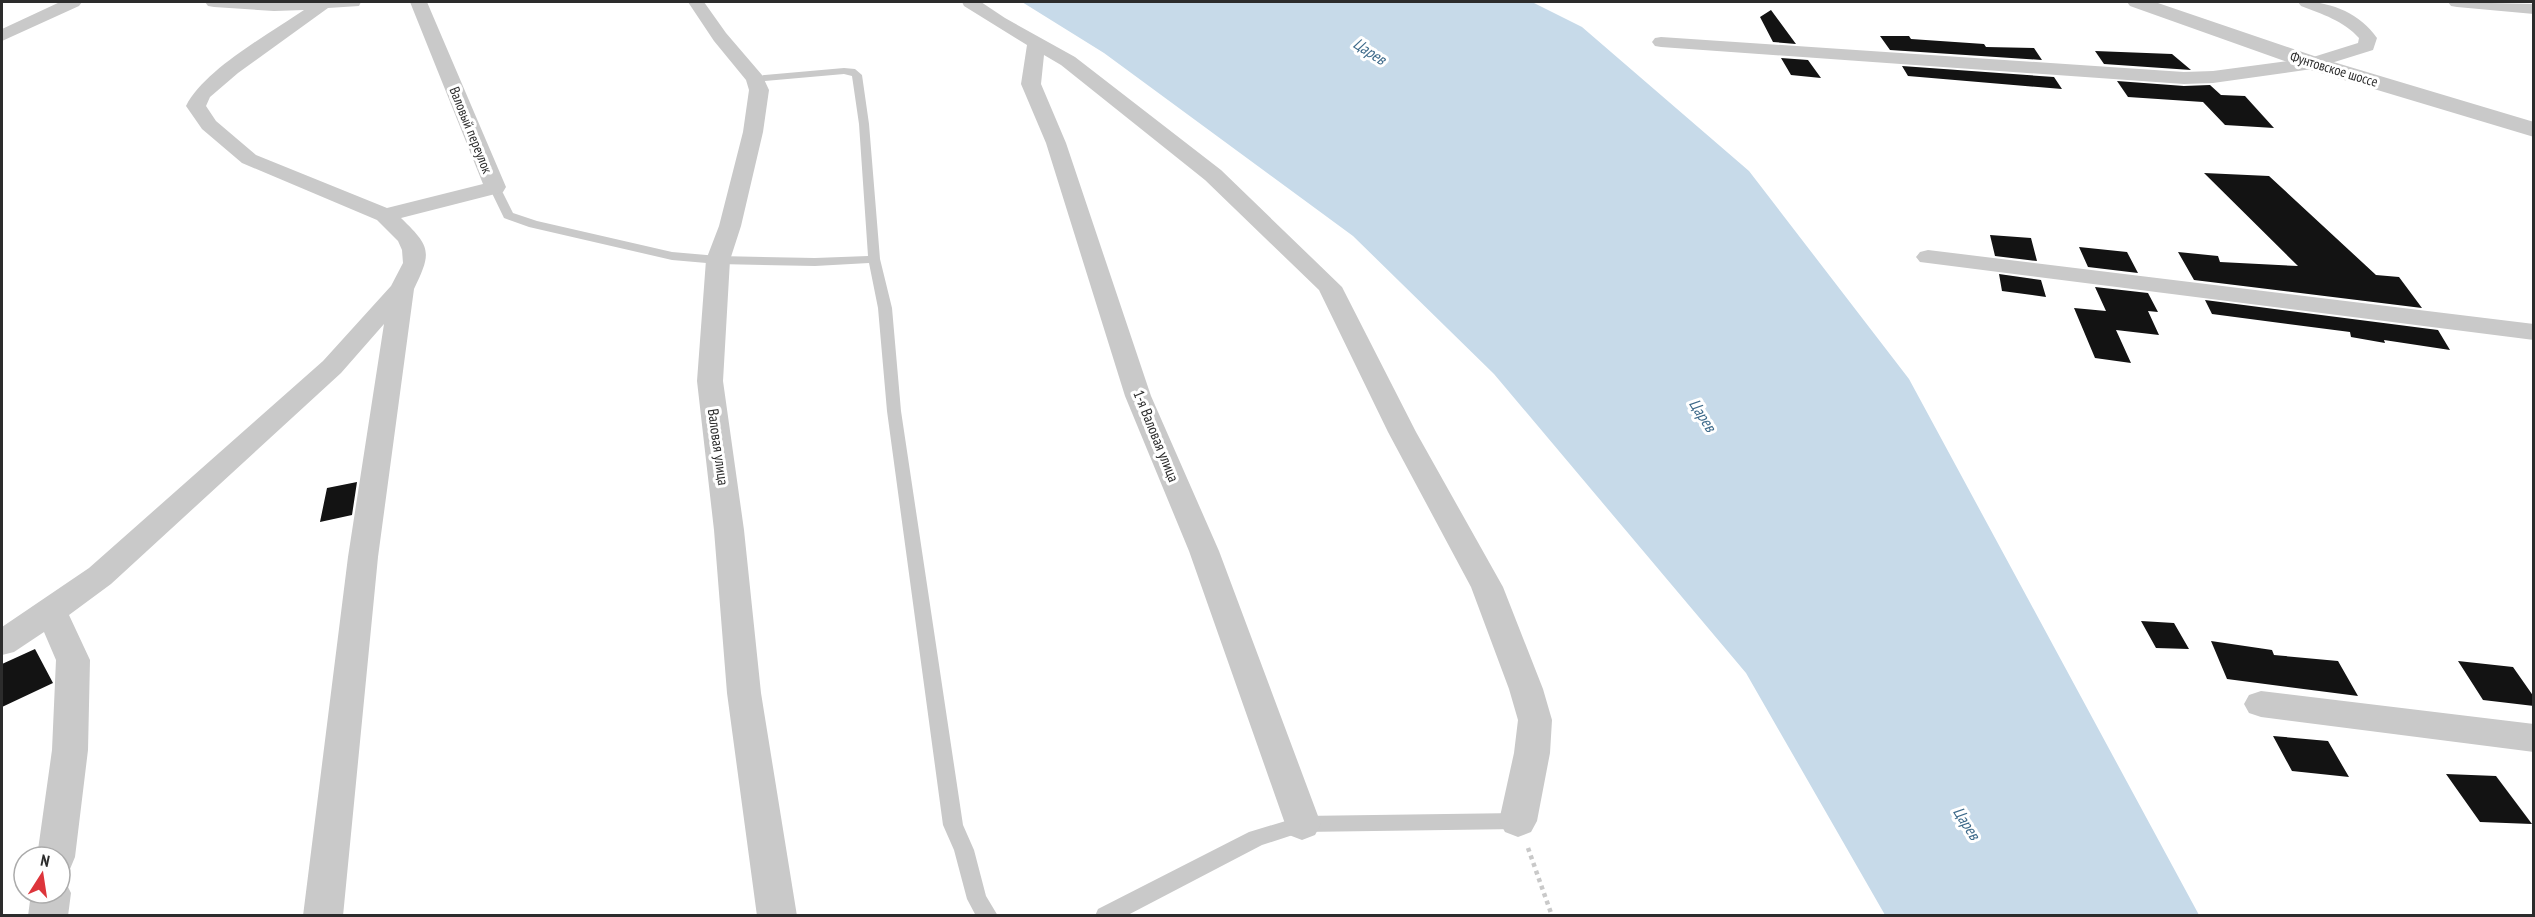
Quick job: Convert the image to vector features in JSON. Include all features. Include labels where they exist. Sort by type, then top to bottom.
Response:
[{"type":"street","points":[[2,36],[73,2]]},
{"type":"street","points":[[214,2],[255,5],[353,2]]},
{"type":"street","name":"Валовый переулок","points":[[385,215],[495,187],[467,124],[420,2]]},
{"type":"street","points":[[696,2],[720,37],[755,79]]},
{"type":"street","points":[[970,2],[999,22],[1068,61],[1213,175],[1330,287],[1402,432],[1487,587],[1526,689],[1535,720],[1532,753],[1518,821]]},
{"type":"street","name":"Фунтовское шоссе","points":[[2137,2],[2312,63],[2534,130]]},
{"type":"street","points":[[1661,42],[2184,78],[2213,77],[2312,63],[2361,49],[2368,43],[2368,38],[2364,33],[2339,7],[2307,2]]},
{"type":"street","points":[[2457,2],[2534,9]]},
{"type":"street","points":[[2,643],[100,576],[332,366],[402,289],[415,263],[414,250],[408,238],[385,215],[249,159],[209,125],[196,106],[202,94],[231,69],[324,3]]},
{"type":"street","name":"1-я Валовая улица","points":[[1036,43],[1030,84],[1056,143],[1138,396],[1204,551],[1302,824]]},
{"type":"street","name":"Валовая улица","points":[[755,79],[759,90],[753,132],[730,226],[718,260],[710,381],[729,530],[744,693],[777,915]]},
{"type":"street","points":[[1928,257],[2534,333]]},
{"type":"street","points":[[323,915],[363,557],[402,289]]},
{"type":"street","points":[[51,611],[73,660],[70,750],[58,845]]},
{"type":"street","points":[[2261,704],[2534,738]]},
{"type":"lane","points":[[755,79],[844,71],[857,75],[864,124],[874,259],[885,308],[894,411],[954,825],[964,850],[977,899],[988,915]]},
{"type":"lane","points":[[495,187],[508,215],[533,224],[672,256],[718,260],[815,262],[874,259]]},
{"type":"lane","points":[[1105,915],[1256,838],[1302,824],[1518,821]]},
{"type":"path","points":[[1518,821],[1552,915]]},
{"type":"water","name":"Царев","points":[[1022,2],[1532,2],[1582,27],[1749,171],[1909,379],[2199,915],[1885,915],[1746,673],[1494,374],[1353,236],[1104,53]]},
{"type":"building","points":[[1771,10],[1796,44],[1773,42],[1760,17]]},
{"type":"building","points":[[1880,36],[1909,36],[1911,39],[1984,44],[1986,47],[2034,48],[2042,60],[1890,50]]},
{"type":"building","points":[[2095,51],[2172,54],[2191,70],[2104,64]]},
{"type":"building","points":[[1781,58],[1808,60],[1821,78],[1791,75]]},
{"type":"building","points":[[1902,66],[2054,77],[2062,89],[1908,76]]},
{"type":"building","points":[[2117,81],[2184,86],[2210,85],[2221,95],[2245,96],[2274,128],[2225,125],[2203,102],[2128,97]]},
{"type":"building","points":[[2204,173],[2269,176],[2376,275],[2399,277],[2422,308],[2194,280],[2178,252],[2218,256],[2220,262],[2298,266]]},
{"type":"building","points":[[1990,235],[2031,238],[2037,261],[1995,256]]},
{"type":"building","points":[[2079,247],[2127,252],[2138,273],[2088,267]]},
{"type":"building","points":[[1999,274],[2041,280],[2046,297],[2002,291]]},
{"type":"building","points":[[2095,287],[2148,293],[2158,312],[2148,311],[2159,335],[2116,330],[2131,363],[2095,358],[2074,308],[2106,311]]},
{"type":"building","points":[[2205,300],[2438,330],[2450,350],[2351,337],[2350,332],[2212,314]]},
{"type":"building","points":[[357,482],[352,515],[320,522],[327,488]]},
{"type":"building","points":[[2141,621],[2174,623],[2189,649],[2156,648]]},
{"type":"building","points":[[2211,641],[2272,650],[2274,655],[2338,661],[2358,696],[2227,679]]},
{"type":"building","points":[[35,649],[53,683],[2,707],[2,664]]},
{"type":"building","points":[[2458,661],[2513,667],[2534,697],[2534,706],[2483,700]]},
{"type":"building","points":[[2273,736],[2328,741],[2349,777],[2292,771]]},
{"type":"building","points":[[2446,774],[2496,776],[2532,824],[2480,822]]}]
